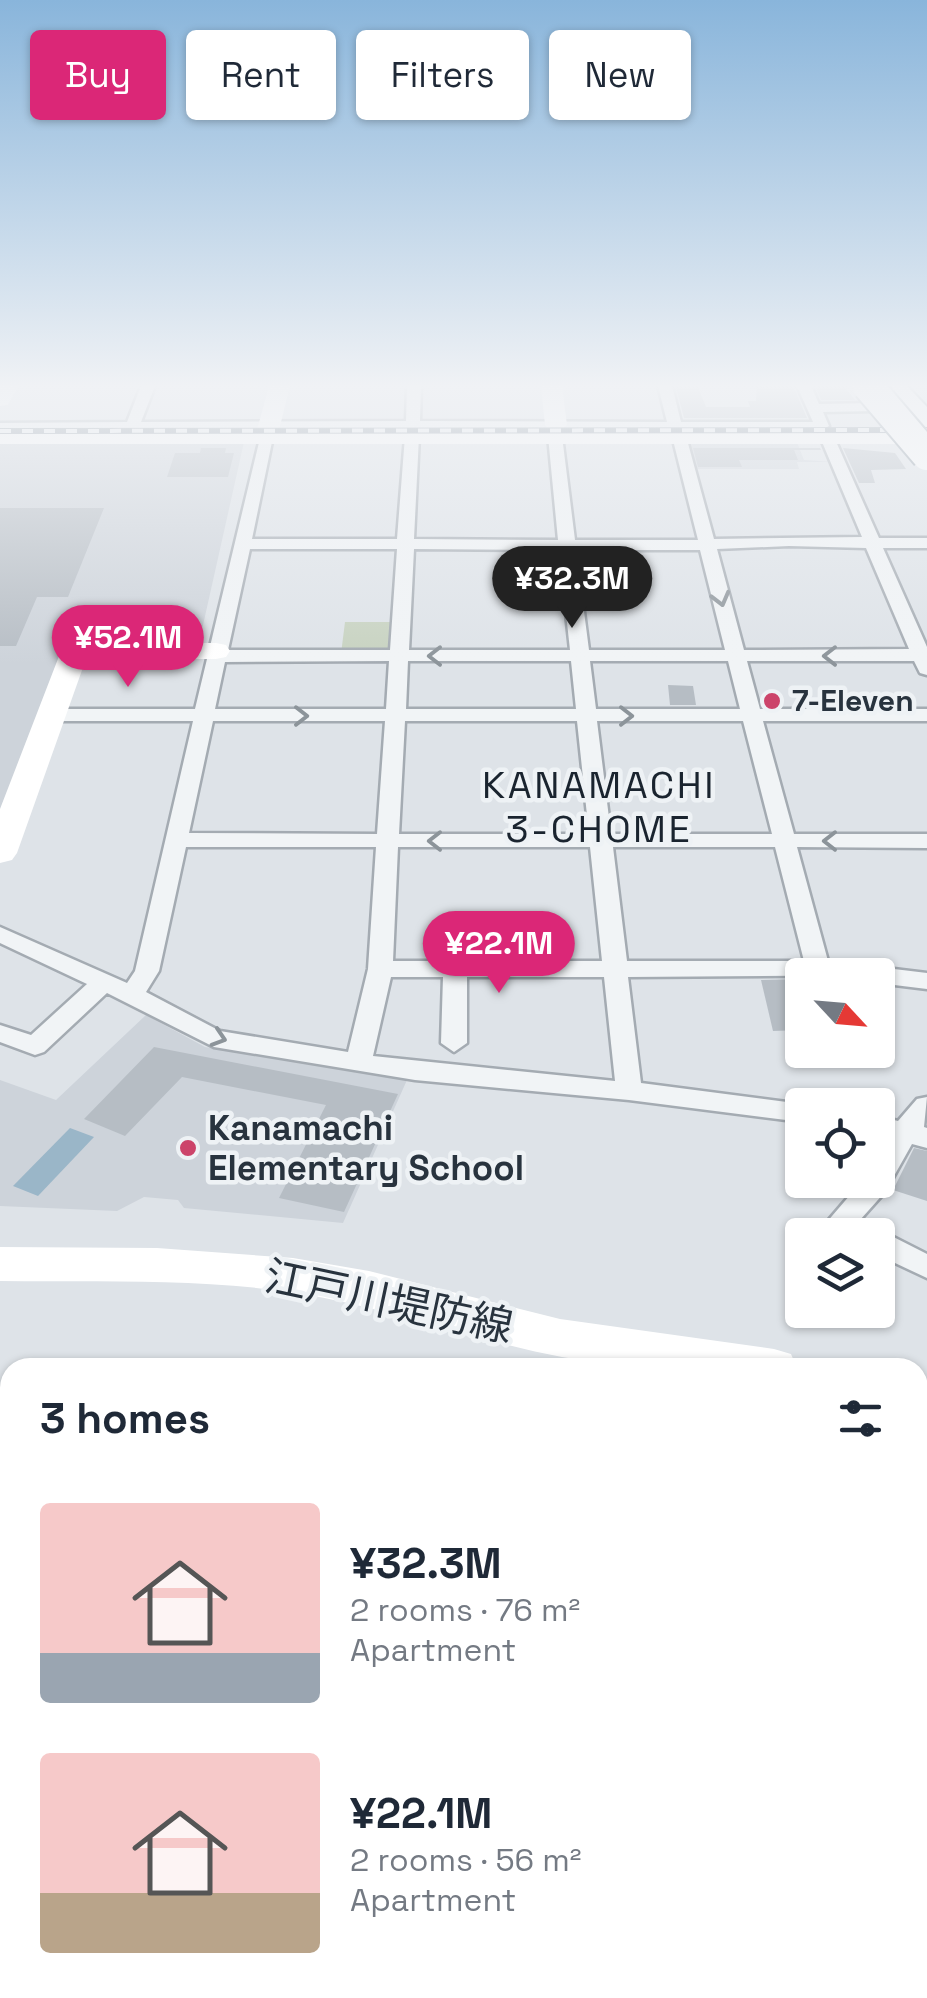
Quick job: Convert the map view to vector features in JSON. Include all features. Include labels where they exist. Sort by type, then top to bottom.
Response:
[{"type":"main road","points":[[0,854],[75,651],[217,653]]},
{"type":"main road","name":"江戸川堤防線","points":[[0,1264],[157,1264],[294,1275],[369,1289],[560,1338],[703,1358]]},
{"type":"street","points":[[132,995],[147,971],[257,479]]},
{"type":"street","points":[[359,1062],[380,970],[410,479]]},
{"type":"street","points":[[561,479],[629,1091]]},
{"type":"street","points":[[690,479],[815,958]]},
{"type":"street","points":[[217,653],[925,660],[845,479]]},
{"type":"street","points":[[241,544],[707,544],[774,540],[927,544]]},
{"type":"street","points":[[52,715],[927,715]]},
{"type":"street","points":[[176,840],[927,842]]},
{"type":"street","points":[[7,946],[104,982],[214,1038],[359,1062],[785,1111]]},
{"type":"street","points":[[454,1043],[455,969]]},
{"type":"street","points":[[380,970],[785,969]]},
{"type":"street","points":[[895,977],[927,981]]},
{"type":"street","points":[[0,1033],[35,1046],[104,982]]},
{"type":"street","points":[[845,1218],[875,1185],[903,1131],[927,1106]]},
{"type":"street","points":[[895,1251],[927,1267]]},
{"type":"shaded area","points":[[0,479],[236,479],[199,643],[65,642],[0,812]]},
{"type":"shaded area","name":"Kanamachi Elementary School","points":[[146,1015],[205,1047],[407,1080],[343,1223],[184,1208],[178,1200],[144,1197],[117,1211],[0,1206],[0,1080],[56,1100]]},
{"type":"green space","points":[[345,622],[394,622],[393,654],[341,654]]},
{"type":"water","points":[[70,1128],[94,1137],[38,1196],[13,1186]]},
{"type":"building","points":[[0,508],[104,508],[68,597],[37,597],[16,646],[0,646]]},
{"type":"building","points":[[668,685],[693,686],[696,705],[670,705]]},
{"type":"building","points":[[785,979],[785,1031],[773,1031],[761,980]]},
{"type":"building","points":[[154,1047],[398,1094],[344,1212],[279,1198],[326,1105],[182,1077],[125,1136],[84,1119]]},
{"type":"building","points":[[914,1148],[927,1151],[927,1201],[895,1191]]},
{"type":"place","name":"7-Eleven","points":[[772,701]]},
{"type":"place","name":"Kanamachi Elementary School","points":[[188,1148]]},
{"type":"district","name":"KANAMACHI 3-CHOME","points":[[599,807]]}]
